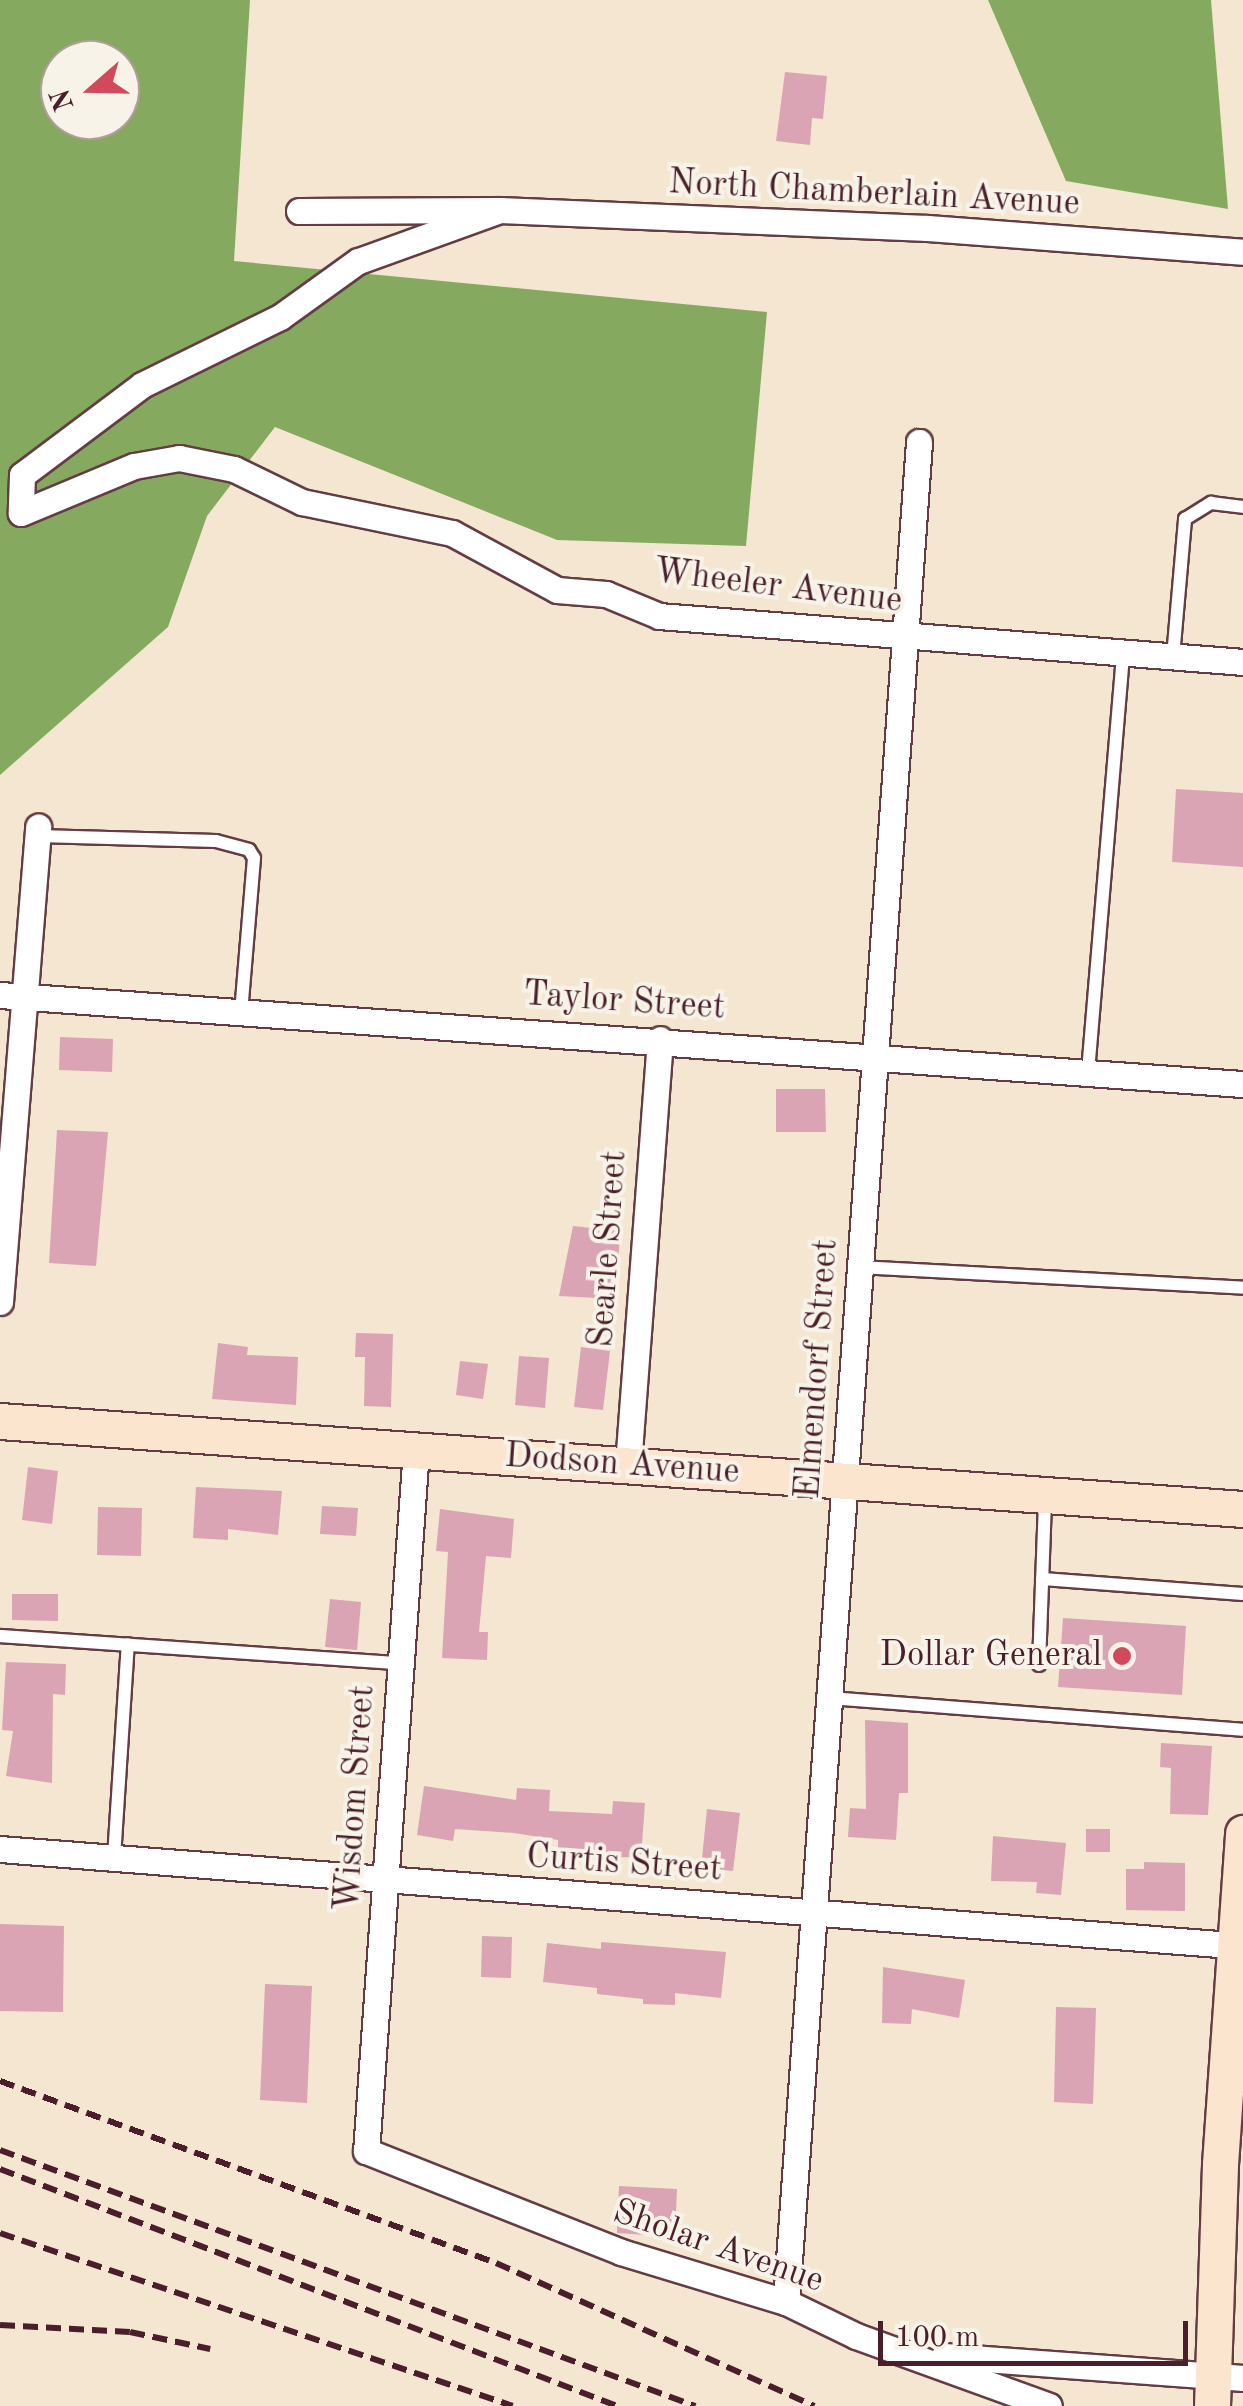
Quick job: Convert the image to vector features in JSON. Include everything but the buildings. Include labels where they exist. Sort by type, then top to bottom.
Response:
[{"type":"street","name":"North Chamberlain Avenue","points":[[22,475],[142,384],[280,317],[358,261],[500,210]]},
{"type":"street","name":"North Chamberlain Avenue","points":[[300,211],[500,210],[927,228],[1243,252]]},
{"type":"street","name":"Elmendorf Street","points":[[786,2302],[919,442]]},
{"type":"street","name":"Wheeler Avenue","points":[[22,475],[21,513],[134,466],[179,458],[234,469],[302,502],[452,534],[557,590],[606,594],[659,616],[1243,662]]},
{"type":"street","points":[[0,1302],[12,997],[38,832]]},
{"type":"street","name":"Taylor Street","points":[[12,997],[660,1039],[1243,1084]]},
{"type":"street","name":"Searle Street","points":[[628,1465],[660,1039]]},
{"type":"street","name":"Dodson Avenue","points":[[0,1421],[1243,1509]]},
{"type":"street","name":"Wisdom Street","points":[[366,2151],[416,1449]]},
{"type":"street","points":[[916,2354],[1223,2387],[1243,1833]]},
{"type":"street","name":"Curtis Street","points":[[0,1849],[1238,1946]]},
{"type":"street","name":"Sholar Avenue","points":[[366,2151],[621,2252],[786,2302],[856,2336],[916,2354],[1049,2406]]},
{"type":"lane","points":[[1173,657],[1186,519],[1211,503],[1243,507]]},
{"type":"lane","points":[[1088,1072],[1123,653]]},
{"type":"lane","points":[[38,832],[216,841],[249,850],[254,858],[241,1013]]},
{"type":"lane","points":[[860,1267],[1243,1288]]},
{"type":"lane","points":[[1039,1665],[1045,1496]]},
{"type":"lane","points":[[1042,1579],[1243,1594]]},
{"type":"lane","points":[[0,1636],[400,1663]]},
{"type":"lane","points":[[114,1858],[128,1644]]},
{"type":"lane","points":[[829,1698],[1243,1730]]},
{"type":"green space","points":[[0,0],[250,0],[234,261],[767,312],[746,546],[557,540],[275,427],[207,516],[168,627],[0,775]]},
{"type":"green space","points":[[988,0],[1211,0],[1228,209],[1066,181]]},
{"type":"railway","points":[[0,2081],[496,2263],[814,2406]]},
{"type":"railway","points":[[0,2150],[695,2406]]},
{"type":"railway","points":[[0,2169],[617,2406]]},
{"type":"railway","points":[[0,2233],[513,2406]]},
{"type":"railway","points":[[0,2325],[130,2332],[210,2349]]},
{"type":"place","name":"Dollar General","points":[[1122,1656]]}]
